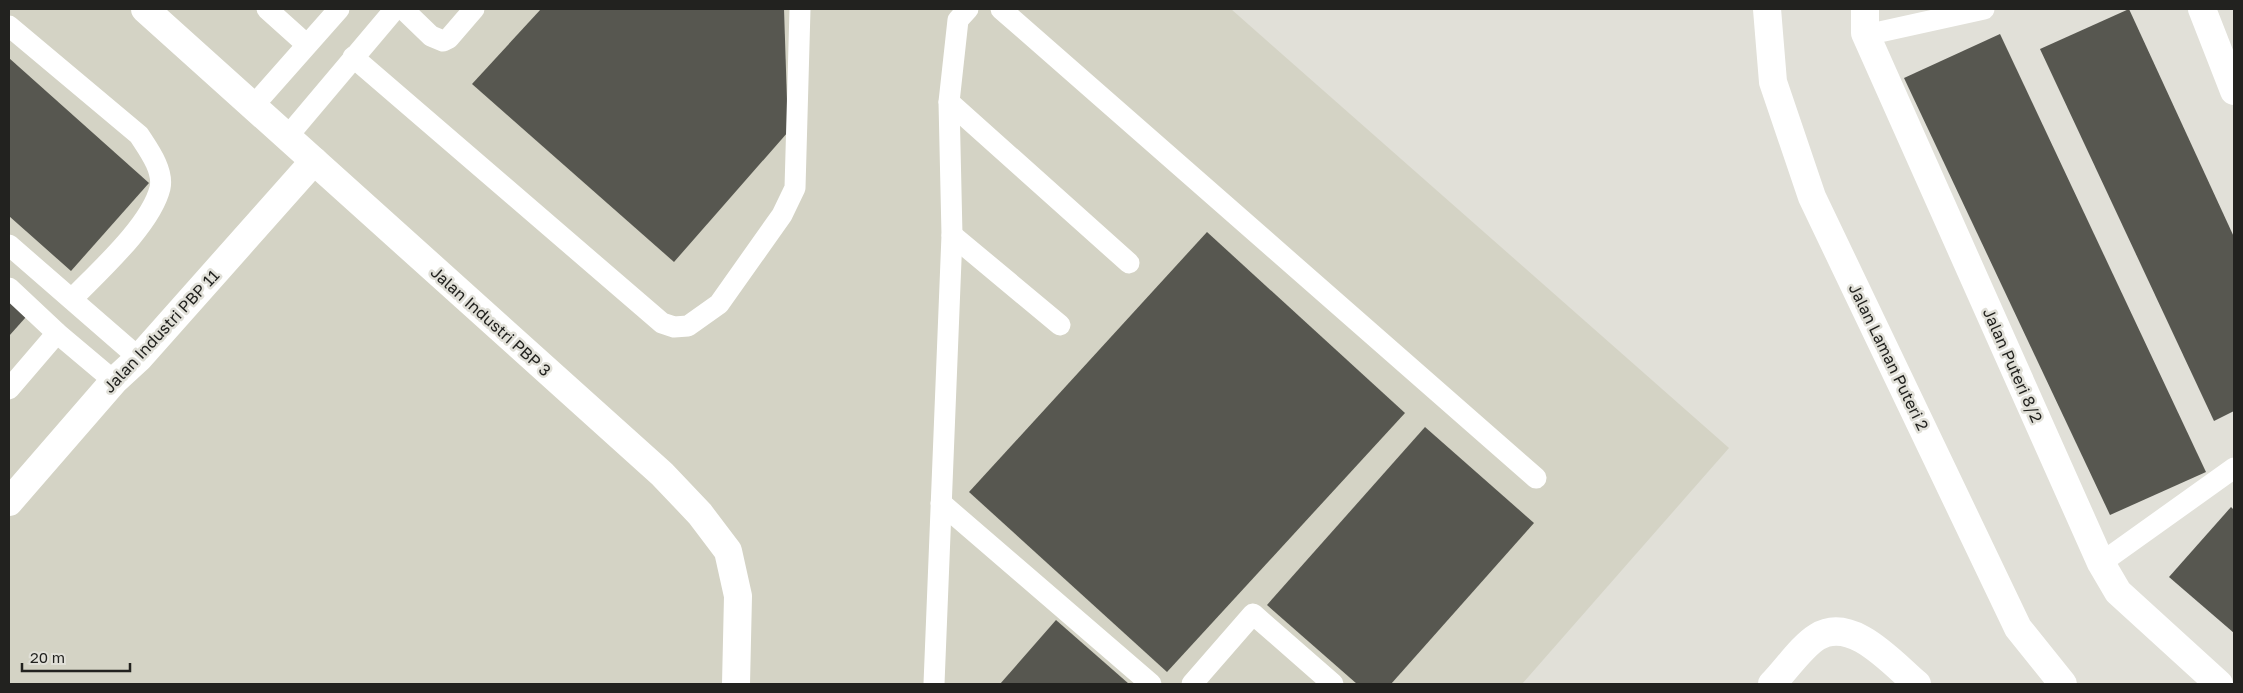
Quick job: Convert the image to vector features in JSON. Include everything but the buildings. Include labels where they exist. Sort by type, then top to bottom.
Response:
[{"type":"street","name":"Jalan Industri PBP 3","points":[[145,9],[254,105],[287,138],[662,474],[700,514],[728,551],[738,596],[736,684]]},
{"type":"street","name":"Jalan Laman Puteri 2","points":[[1767,9],[1773,82],[1812,197],[2018,628],[2063,684]]},
{"type":"street","points":[[2202,9],[2234,91]]},
{"type":"street","name":"Jalan Puteri 8/2","points":[[1866,22],[2101,563],[2118,592],[2219,684]]},
{"type":"street","name":"Jalan Industri PBP 11","points":[[9,502],[114,381],[139,358],[314,161]]},
{"type":"street","points":[[1772,684],[1815,638],[1826,632],[1838,632],[1855,635],[1868,642],[1917,684]]},
{"type":"lane","points":[[267,9],[306,44]]},
{"type":"lane","points":[[254,105],[306,44],[339,9]]},
{"type":"lane","points":[[287,138],[395,9]]},
{"type":"lane","points":[[403,9],[431,36],[443,41],[449,38],[474,9]]},
{"type":"lane","points":[[353,57],[662,323],[674,327],[688,326],[719,304],[782,215],[795,188],[800,9]]},
{"type":"lane","points":[[934,684],[952,235],[949,102],[958,20],[968,9]]},
{"type":"lane","points":[[1001,9],[1536,478]]},
{"type":"lane","points":[[1866,22],[1984,9]]},
{"type":"lane","points":[[9,26],[139,136],[155,158],[160,187],[145,219],[72,299]]},
{"type":"lane","points":[[949,102],[1129,263]]},
{"type":"lane","points":[[952,235],[1060,325]]},
{"type":"lane","points":[[9,245],[139,358]]},
{"type":"lane","points":[[9,288],[57,333],[114,381]]},
{"type":"lane","points":[[9,389],[57,333]]},
{"type":"lane","points":[[2101,563],[2234,468]]},
{"type":"lane","points":[[941,503],[1151,684]]},
{"type":"lane","points":[[1192,684],[1253,614],[1333,684]]},
{"type":"shaded area","points":[[9,9],[1231,9],[1729,448],[1522,684],[9,684]]}]
